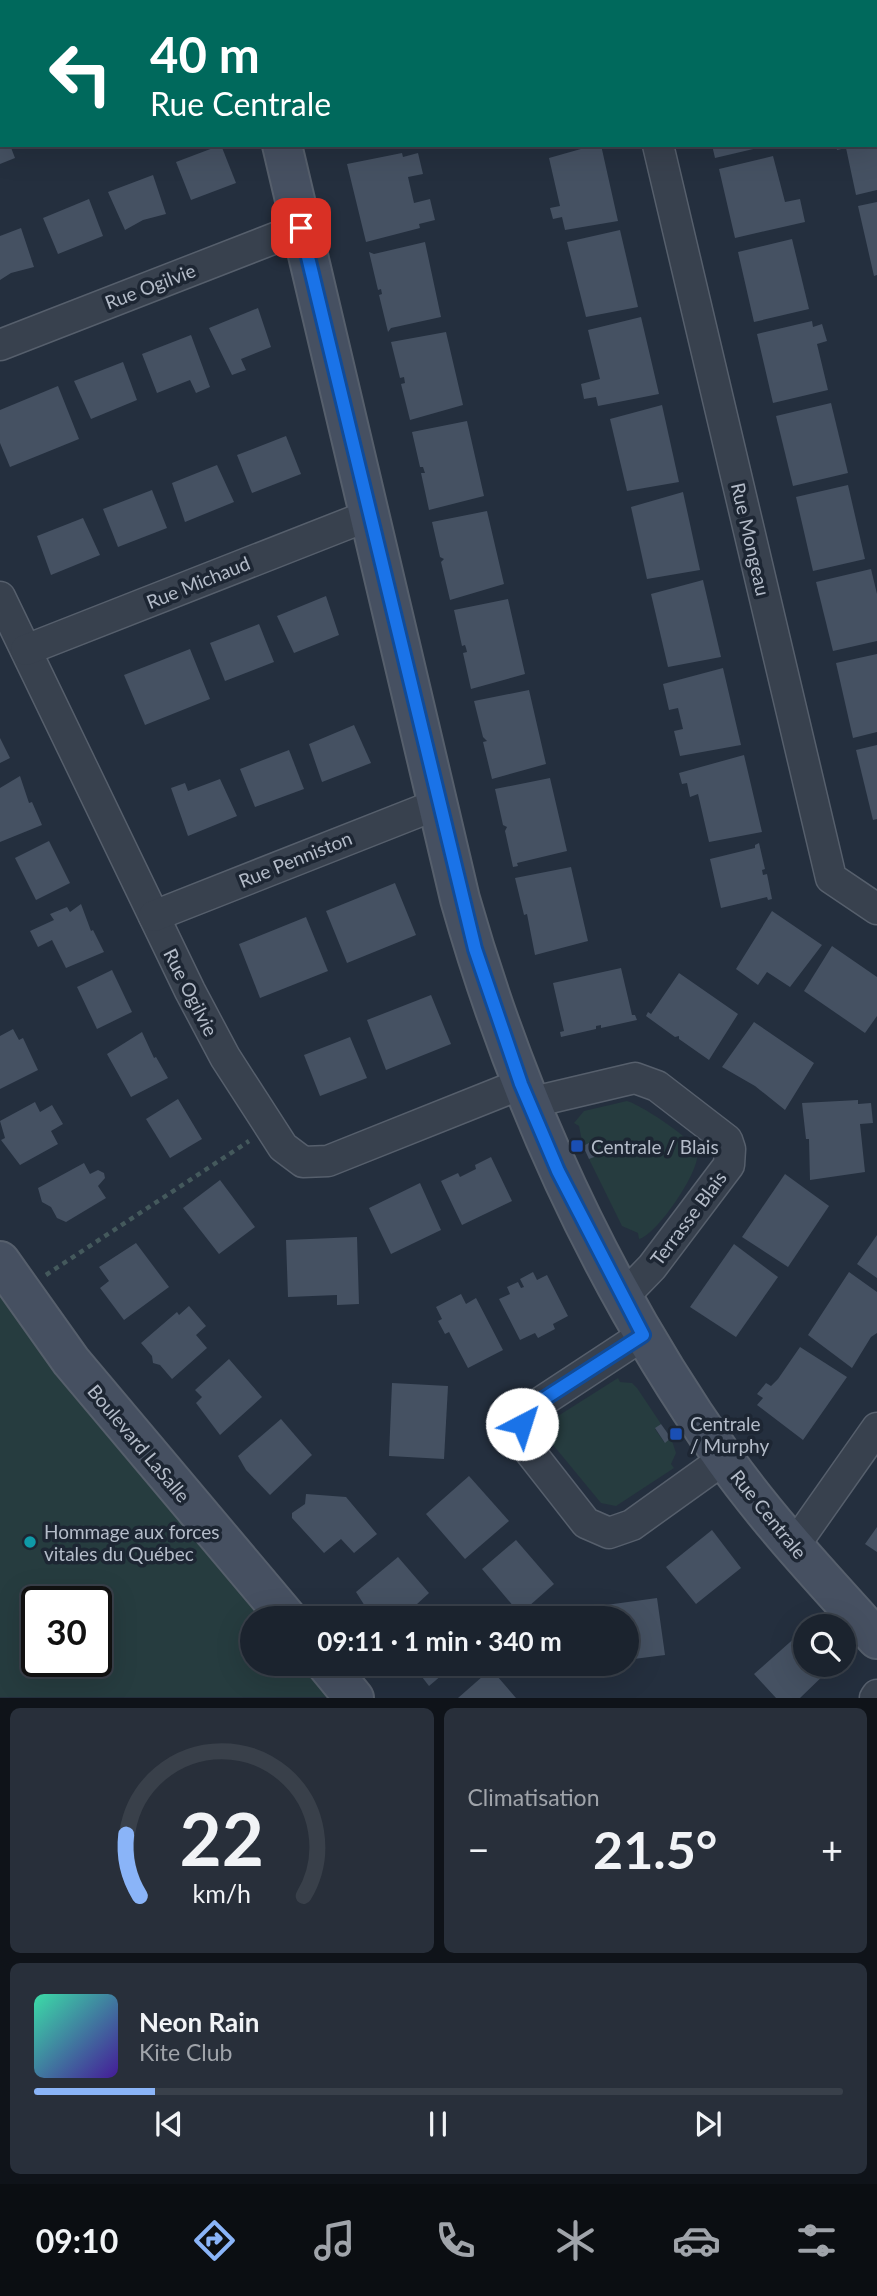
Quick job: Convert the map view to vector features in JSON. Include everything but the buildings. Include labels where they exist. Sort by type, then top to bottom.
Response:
[{"type":"street","name":"Rue Centrale","points":[[282,147],[438,804],[475,949],[525,1093],[558,1171],[643,1335],[724,1459],[794,1546],[877,1639]]},
{"type":"street","name":"Rue Mongeau","points":[[658,147],[831,878],[877,909]]},
{"type":"street","name":"Rue Ogilvie","points":[[0,345],[301,228]]},
{"type":"street","name":"Rue Michaud","points":[[26,650],[370,515]]},
{"type":"street","name":"Rue Ogilvie","points":[[0,597],[208,1026],[247,1093],[283,1147],[303,1162],[328,1161],[525,1093]]},
{"type":"street","name":"Rue Penniston","points":[[154,916],[438,804]]},
{"type":"street","name":"Terrasse Blais","points":[[525,1093],[635,1078],[657,1086],[727,1140],[730,1149],[729,1165],[652,1267],[622,1298]]},
{"type":"street","name":"Boulevard LaSalle","points":[[0,1261],[71,1361],[277,1606]]},
{"type":"street","points":[[643,1335],[529,1410],[524,1416],[522,1433],[528,1449],[586,1523],[609,1534],[632,1525],[724,1459]]},
{"type":"street","points":[[794,1546],[877,1428]]},
{"type":"street","points":[[336,1676],[354,1698]]},
{"type":"path","points":[[38,1281],[249,1141]]},
{"type":"green space","points":[[627,1101],[655,1115],[677,1131],[697,1152],[692,1172],[676,1201],[656,1227],[639,1239],[638,1233],[622,1226],[589,1159],[597,1155],[591,1143],[583,1146],[579,1126],[574,1123],[584,1111]]},
{"type":"green space","points":[[0,1294],[85,1409],[252,1606],[240,1606],[240,1676],[311,1676],[329,1697],[0,1697]]},
{"type":"green space","points":[[618,1378],[620,1382],[632,1383],[637,1388],[661,1424],[655,1429],[664,1442],[671,1438],[676,1453],[671,1464],[674,1468],[616,1506],[601,1503],[554,1446],[550,1431],[558,1416]]},
{"type":"place","name":"Centrale / Blais","points":[[577,1146]]},
{"type":"place","name":"Centrale / Murphy","points":[[676,1434]]},
{"type":"place","name":"Hommage aux forces vitales du Québec","points":[[30,1542]]},
{"type":"route","points":[[301,228],[460,899],[490,999],[521,1084],[558,1171],[643,1335],[536,1404],[524,1416],[522,1424]]}]
